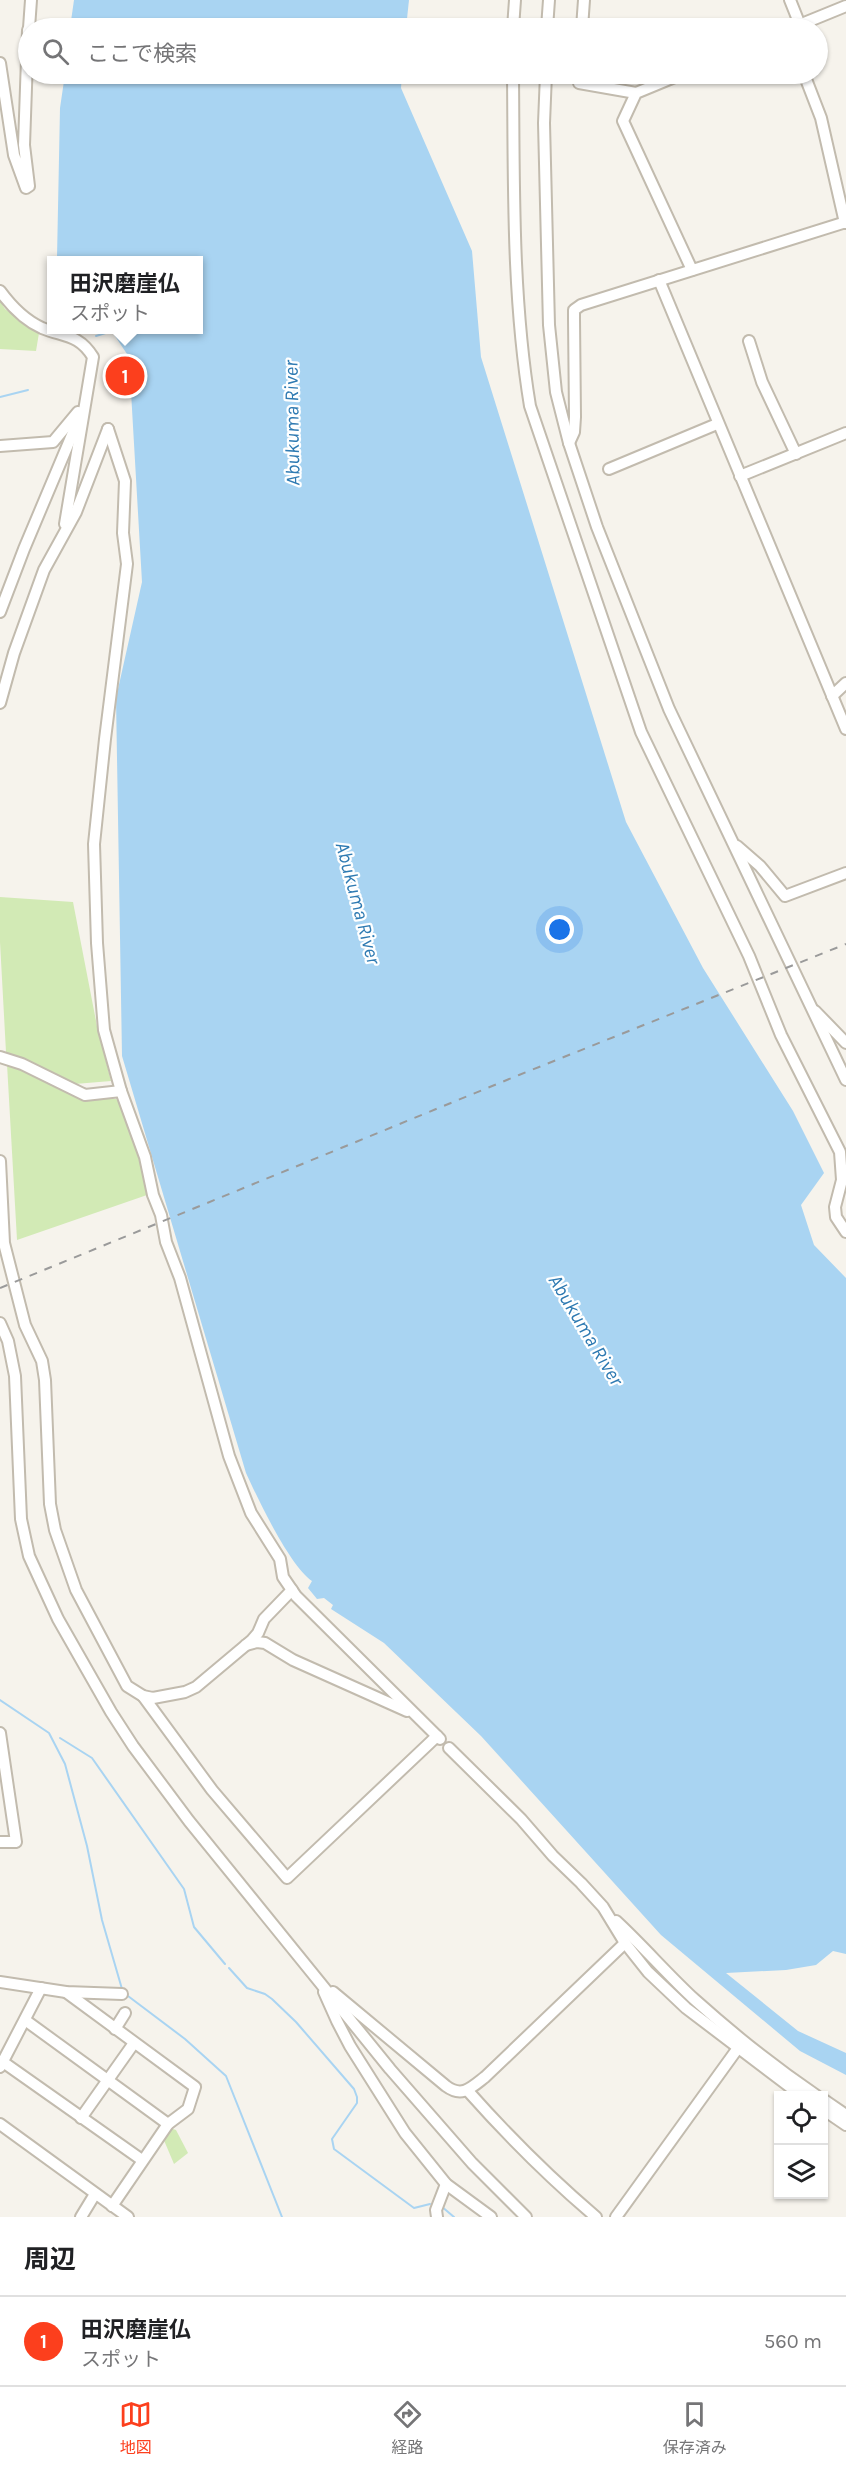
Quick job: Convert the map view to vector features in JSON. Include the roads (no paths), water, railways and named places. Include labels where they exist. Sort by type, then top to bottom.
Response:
[{"type":"street","points":[[29,18],[30,0]]},
{"type":"street","points":[[513,18],[514,0]]},
{"type":"street","points":[[548,18],[549,0]]},
{"type":"street","points":[[583,18],[584,0]]},
{"type":"street","points":[[790,0],[794,18]]},
{"type":"street","points":[[817,18],[846,6]]},
{"type":"street","points":[[0,63],[14,155],[26,188],[29,186],[24,145],[27,84]]},
{"type":"street","points":[[513,84],[516,262],[523,367],[530,406],[641,732],[749,956],[781,1035],[840,1152],[842,1180],[835,1207],[836,1216],[846,1232]]},
{"type":"street","points":[[546,84],[544,135],[549,325],[556,392],[569,443],[597,527],[669,709],[846,1080]]},
{"type":"street","points":[[585,84],[636,93],[658,84]]},
{"type":"street","points":[[569,443],[574,432],[575,417],[574,310],[590,301],[846,222],[821,118],[808,84]]},
{"type":"street","points":[[636,93],[623,121],[692,270]]},
{"type":"street","points":[[659,280],[717,424],[846,729]]},
{"type":"street","points":[[0,291],[16,310],[47,329]]},
{"type":"street","points":[[62,334],[86,345],[93,357],[64,530]]},
{"type":"street","points":[[749,341],[762,382],[796,454]]},
{"type":"street","points":[[0,446],[53,442],[87,400]]},
{"type":"street","points":[[0,612],[87,400]]},
{"type":"street","points":[[609,470],[717,424]]},
{"type":"street","points":[[0,703],[14,653],[44,570],[75,512],[108,429],[125,481],[123,533],[127,564],[94,844],[97,943],[104,1030],[121,1091],[146,1157],[153,1196],[180,1278],[229,1456],[251,1513],[280,1559],[283,1577],[292,1590],[438,1737],[287,1878],[212,1790],[143,1696]]},
{"type":"street","points":[[740,476],[846,433]]},
{"type":"street","points":[[832,696],[846,683]]},
{"type":"street","points":[[734,843],[760,866],[784,896],[846,873]]},
{"type":"street","points":[[810,1006],[846,1043]]},
{"type":"street","points":[[0,1057],[22,1064],[85,1095],[121,1091]]},
{"type":"street","points":[[0,1161],[2,1240],[25,1325],[42,1361],[45,1380],[50,1504],[55,1530],[76,1590],[127,1686],[143,1696],[153,1698],[185,1692],[196,1687],[258,1633],[264,1619],[292,1590]]},
{"type":"street","points":[[0,1323],[8,1341],[15,1376],[23,1532],[33,1568],[75,1650],[134,1746],[189,1821],[383,2061],[491,2184],[526,2217]]},
{"type":"street","points":[[244,1646],[257,1642],[265,1643],[292,1660],[412,1713]]},
{"type":"street","points":[[0,1734],[16,1842],[0,1842]]},
{"type":"street","points":[[448,1748],[521,1819],[603,1907],[716,2019],[757,2054],[810,2091]]},
{"type":"street","points":[[603,1907],[625,1943],[648,1972],[686,2008],[795,2091]]},
{"type":"street","points":[[321,1983],[456,2093],[468,2091],[625,1943]]},
{"type":"street","points":[[0,1982],[66,1992],[122,1994]]},
{"type":"street","points":[[321,1983],[337,2021],[405,2133],[446,2184],[491,2217]]},
{"type":"street","points":[[41,1988],[1,2065],[142,2160]]},
{"type":"street","points":[[66,1992],[195,2087],[188,2109],[168,2124],[112,2206]]},
{"type":"street","points":[[115,2029],[126,2013]]},
{"type":"street","points":[[25,2020],[168,2124]]},
{"type":"street","points":[[81,2118],[134,2043]]},
{"type":"street","points":[[616,2217],[738,2048]]},
{"type":"street","points":[[468,2091],[506,2134],[596,2217]]},
{"type":"street","points":[[828,2103],[846,2115]]},
{"type":"street","points":[[828,2113],[846,2125]]},
{"type":"street","points":[[0,2124],[128,2217]]},
{"type":"street","points":[[437,2217],[436,2210],[446,2184]]},
{"type":"street","points":[[81,2217],[95,2194]]},
{"type":"water","points":[[74,0],[409,0],[407,18],[71,18]]},
{"type":"water","name":"Abukuma River","points":[[64,84],[401,84],[401,88],[472,251],[481,357],[626,822],[703,968],[793,1111],[824,1173],[801,1205],[814,1245],[846,1278],[846,1954],[833,1951],[816,1965],[786,1970],[726,1973],[798,2031],[846,2053],[846,2075],[800,2051],[661,1935],[481,1736],[384,1643],[331,1609],[333,1605],[324,1598],[317,1599],[308,1588],[312,1581],[303,1573],[284,1547],[246,1473],[122,1056],[116,698],[142,582],[129,357],[114,334],[203,334],[203,256],[57,256],[60,108]]},
{"type":"waterway","points":[[96,336],[102,334]]},
{"type":"waterway","points":[[0,397],[28,390]]},
{"type":"waterway","points":[[0,1700],[49,1733],[65,1764],[87,1846],[102,1920],[122,1989]]},
{"type":"waterway","points":[[60,1738],[92,1758],[184,1889],[194,1927],[225,1964]]},
{"type":"waterway","points":[[229,1968],[247,1988],[265,1994],[296,2022],[354,2089],[357,2103],[332,2139],[334,2149],[414,2208],[430,2204]]},
{"type":"waterway","points":[[128,1996],[185,2039],[226,2076],[282,2217]]},
{"type":"waterway","points":[[441,2206],[454,2217]]},
{"type":"railway","points":[[0,1288],[519,1075],[846,944]]},
{"type":"place","name":"田沢磨崖仏","points":[[125,376]]}]
